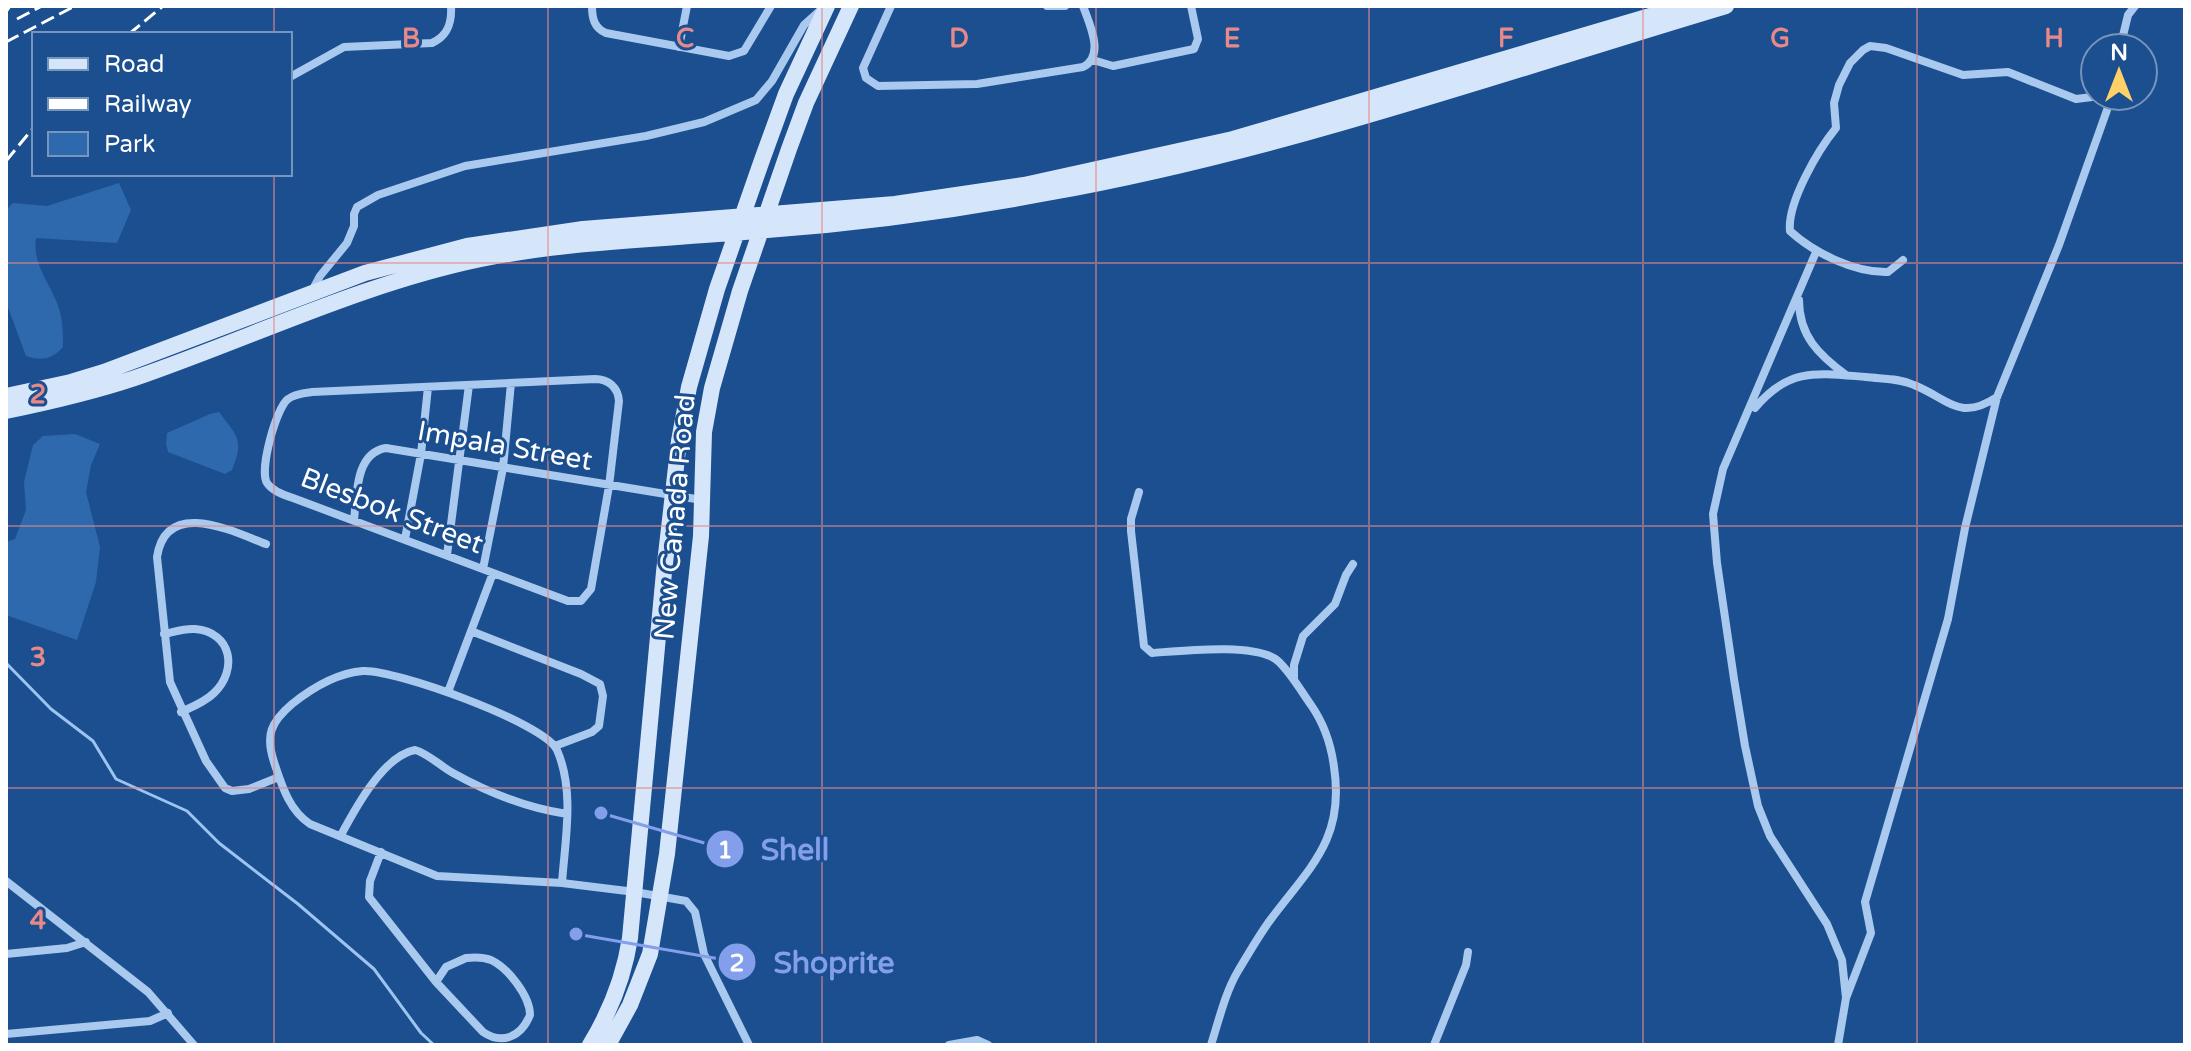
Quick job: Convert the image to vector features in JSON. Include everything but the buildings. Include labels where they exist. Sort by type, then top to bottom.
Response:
[{"type":"main road","name":"New Canada Road","points":[[590,1045],[612,1004],[622,977],[630,938],[672,497],[689,387],[717,289],[762,160],[791,82],[827,6]]},
{"type":"main road","name":"New Canada Road","points":[[608,1045],[630,1005],[646,965],[673,815],[703,500],[706,416],[740,291],[789,149],[806,103],[851,6]]},
{"type":"main road","points":[[6,396],[71,382],[136,362],[311,292],[417,258],[524,236],[895,204],[1024,185],[1121,165],[1290,123],[1684,6]]},
{"type":"main road","points":[[6,411],[69,398],[134,378],[363,292],[474,261],[605,242],[869,220],[1062,190],[1185,164],[1299,135],[1726,6]]},
{"type":"street","points":[[292,76],[344,47],[432,43],[441,39],[448,30],[451,6]]},
{"type":"street","points":[[592,6],[596,26],[606,33],[729,56],[740,54],[748,47],[771,6]]},
{"type":"street","points":[[679,47],[687,6]]},
{"type":"street","points":[[311,292],[347,243],[357,207],[378,195],[465,166],[646,136],[704,122],[756,100],[772,81],[804,25],[817,11],[827,6]]},
{"type":"street","points":[[891,6],[863,68],[866,78],[878,86],[989,82],[1076,69],[1093,60],[1113,66],[1194,49],[1198,39],[1191,6]]},
{"type":"street","points":[[1047,6],[1065,6]]},
{"type":"street","points":[[1083,6],[1095,50],[1093,60]]},
{"type":"street","points":[[2124,32],[2128,15],[2135,6]]},
{"type":"street","points":[[1903,260],[1888,272],[1877,272],[1816,252],[1790,231],[1789,219],[1825,141],[1836,128],[1834,103],[1839,85],[1850,63],[1863,50],[1870,46],[1886,48],[1963,75],[2008,72],[2079,99]]},
{"type":"street","points":[[1838,1045],[1846,998],[1871,933],[1865,902],[1948,619],[1965,528],[1997,397],[2059,245],[2106,112]]},
{"type":"street","points":[[1816,252],[1749,415],[1723,469],[1713,514],[1717,563],[1745,746],[1758,806],[1770,836],[1827,924],[1842,960],[1846,998]]},
{"type":"street","points":[[1798,295],[1799,313],[1808,340],[1847,376]]},
{"type":"street","points":[[1749,415],[1781,383],[1818,373],[1903,381],[1959,407],[1973,410],[1997,397]]},
{"type":"street","name":"Blesbok Street","points":[[600,379],[613,386],[619,401],[609,486],[591,589],[581,601],[568,601],[293,498],[272,489],[267,483],[264,465],[281,407],[289,398],[312,392],[511,383],[600,379]]},
{"type":"street","points":[[483,569],[503,468],[511,383]]},
{"type":"street","points":[[447,555],[469,385]]},
{"type":"street","points":[[405,539],[421,454],[428,387]]},
{"type":"street","name":"Impala Street","points":[[354,520],[361,470],[371,453],[386,448],[703,500]]},
{"type":"street","points":[[1139,492],[1131,519],[1131,531],[1144,646],[1152,653],[1217,649],[1263,654],[1276,659],[1318,714],[1330,741],[1336,782],[1334,823],[1309,873],[1270,920],[1236,974],[1211,1045]]},
{"type":"street","points":[[266,544],[196,521],[171,530],[161,544],[157,557],[170,682],[181,712],[206,761],[225,788],[239,792],[279,777]]},
{"type":"street","points":[[1294,681],[1294,665],[1303,636],[1335,604],[1353,564]]},
{"type":"street","points":[[448,692],[493,573]]},
{"type":"street","points":[[164,634],[187,629],[206,632],[218,639],[229,657],[228,673],[214,694],[181,712]]},
{"type":"street","points":[[471,631],[600,684],[603,696],[599,726],[592,732],[555,746]]},
{"type":"street","points":[[562,883],[567,814],[565,772],[555,746],[512,720],[448,692],[373,671],[338,676],[309,692],[275,721],[270,746],[279,777],[296,814],[310,824],[437,876],[562,883],[686,901],[695,912],[704,954],[749,1045]]},
{"type":"street","points":[[341,835],[363,795],[398,758],[415,750],[425,753],[455,774],[524,806],[567,814]]},
{"type":"street","points":[[381,852],[370,881],[369,897],[436,982],[491,1038],[509,1038],[521,1030],[530,1015],[526,997],[488,959],[473,957],[455,962],[446,967],[436,982]]},
{"type":"street","points":[[6,881],[148,992],[194,1045]]},
{"type":"street","points":[[6,954],[67,948],[86,942]]},
{"type":"street","points":[[1434,1045],[1466,965],[1468,952]]},
{"type":"street","points":[[6,1034],[150,1021],[168,1013]]},
{"type":"street","points":[[949,1045],[977,1040],[988,1045]]},
{"type":"green space","points":[[119,183],[131,210],[117,243],[36,238],[36,256],[60,314],[63,347],[46,358],[26,356],[6,302],[6,210],[13,203],[47,206]]},
{"type":"green space","points":[[219,412],[237,439],[238,452],[232,470],[225,474],[168,452],[167,433]]},
{"type":"green space","points":[[75,434],[100,444],[91,465],[86,492],[100,547],[96,582],[77,640],[6,615],[6,542],[15,539],[26,510],[24,482],[33,445],[43,436]]},
{"type":"waterway","points":[[6,663],[51,709],[93,741],[116,779],[187,811],[219,843],[298,904],[374,969],[421,1033],[434,1045]]},
{"type":"railway","points":[[6,12],[10,6]]},
{"type":"railway","points":[[17,19],[42,6]]},
{"type":"railway","points":[[6,42],[75,6]]},
{"type":"railway","points":[[131,32],[163,6]]},
{"type":"railway","points":[[6,161],[32,129]]},
{"type":"place","name":"Shell","points":[[601,813]]},
{"type":"place","name":"Shoprite","points":[[576,934]]}]
